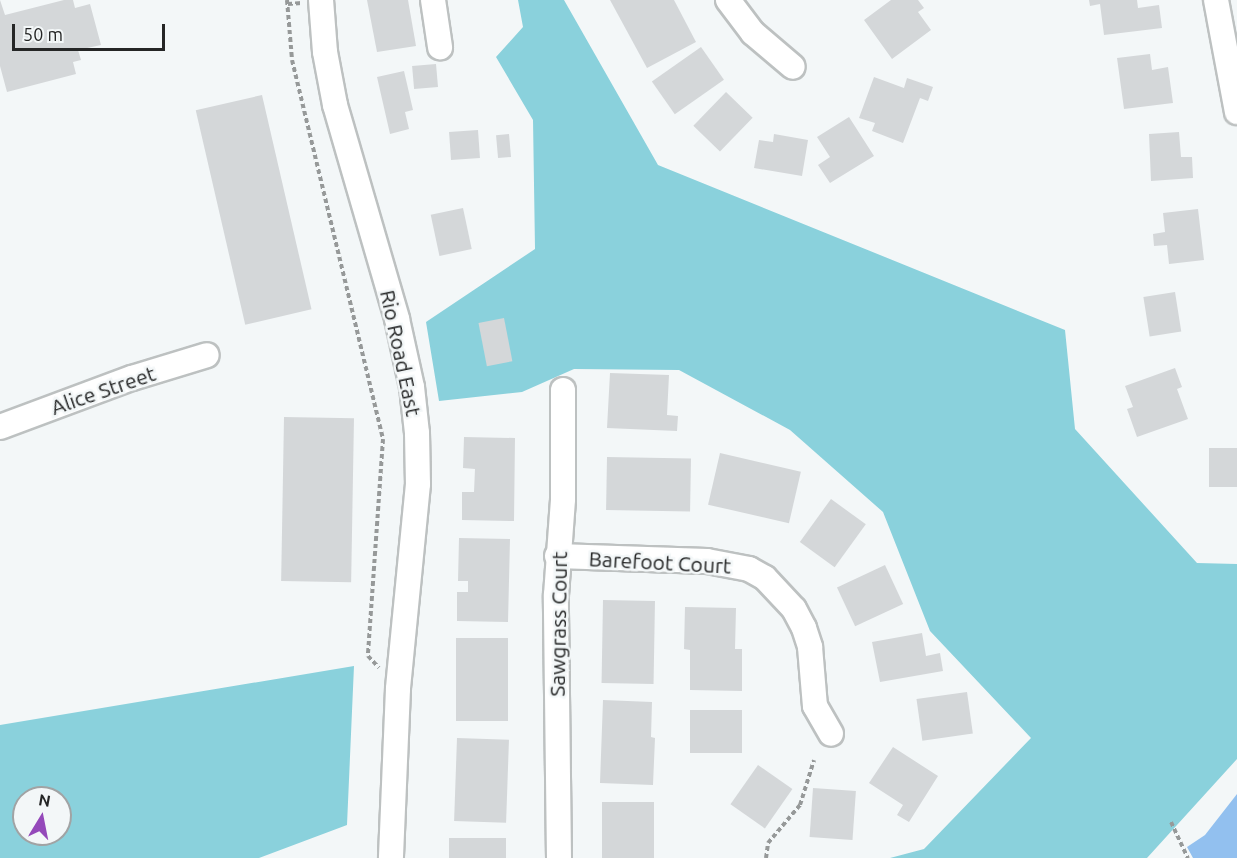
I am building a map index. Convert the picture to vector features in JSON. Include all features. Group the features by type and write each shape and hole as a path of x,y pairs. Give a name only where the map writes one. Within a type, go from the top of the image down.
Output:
{"street":[{"name":"Rio Road East","path":"321,0 325,52 335,105 397,319 412,387 417,433 418,484 398,689 391,858"},
{"path":"433,0 440,47"},
{"path":"728,0 753,33 793,67"},
{"path":"1216,0 1237,112"},
{"name":"Alice Street","path":"0,427 132,378 207,355"},
{"name":"Sawgrass Court","path":"559,858 557,556 563,499 563,390"},
{"name":"Barefoot Court","path":"557,556 707,561 739,566 765,578 781,592 804,628 810,647 815,706 831,734"}],"path":[{"path":"287,0 292,60 383,439 368,656"},
{"path":"766,858 768,843 800,806 814,760"},
{"path":"1171,822 1188,858"}],"shaded area":[{"path":"518,0 564,0 658,165 1065,330 1075,429 1197,563 1237,564 1237,759 1147,858 890,858 924,849 1031,738 930,631 883,512 790,430 679,370 574,369 522,392 439,401 426,322 535,249 533,120 496,57 523,27"},
{"path":"354,666 347,825 259,858 0,858 0,725"},
{"path":"1237,794 1237,858 1193,858 1187,847 1205,835"}],"building":[{"path":"0,0 5,15 64,0 73,0 75,8 90,4 101,45 78,50 81,60 73,62 76,74 7,92 0,66"},
{"path":"367,0 408,0 416,46 377,52"},
{"path":"610,0 674,0 696,42 647,68"},
{"path":"891,0 918,0 924,8 918,12 931,30 892,59 864,20"},
{"path":"1089,0 1137,0 1138,8 1159,5 1162,28 1104,35 1100,4 1090,6"},
{"path":"701,47 724,80 675,114 652,81"},
{"path":"1150,54 1152,70 1168,67 1173,103 1124,109 1117,58"},
{"path":"436,64 438,87 414,89 412,66"},
{"path":"404,71 413,110 405,112 409,129 390,134 377,77"},
{"path":"874,77 904,88 907,78 933,87 928,101 920,98 903,143 872,131 875,123 859,118"},
{"path":"726,92 753,118 720,152 693,126"},
{"path":"262,95 311,309 245,325 196,110"},
{"path":"849,117 874,156 830,183 818,165 830,157 817,137"},
{"path":"478,130 480,158 451,160 449,132"},
{"path":"1179,132 1181,157 1192,157 1193,178 1151,181 1149,134"},
{"path":"509,134 511,157 498,158 496,135"},
{"path":"774,134 808,140 802,176 754,168 759,140 773,142"},
{"path":"463,208 472,249 439,256 431,215"},
{"path":"1198,209 1204,260 1169,264 1167,245 1154,246 1153,234 1165,232 1163,213"},
{"path":"1175,292 1181,332 1150,337 1143,297"},
{"path":"504,318 512,361 487,366 478,323"},
{"path":"1175,368 1182,387 1177,389 1188,419 1137,437 1127,409 1133,407 1125,386"},
{"path":"610,373 669,375 667,415 678,416 677,431 607,428"},
{"path":"284,417 354,418 351,582 281,581"},
{"path":"464,437 515,438 514,521 462,520 462,492 474,492 475,469 463,468"},
{"path":"1209,448 1237,448 1237,487 1209,487"},
{"path":"720,453 801,472 789,523 708,505"},
{"path":"607,457 691,458 690,511 606,510"},
{"path":"831,499 866,524 835,567 800,542"},
{"path":"459,538 510,539 508,622 457,621 457,592 468,592 468,581 458,581"},
{"path":"885,565 903,604 855,626 837,587"},
{"path":"603,600 655,601 654,684 602,683"},
{"path":"685,607 736,608 735,649 742,649 742,691 690,690 690,650 684,649"},
{"path":"922,633 926,656 940,653 943,671 880,682 872,642"},
{"path":"456,638 508,638 508,721 456,721"},
{"path":"967,692 973,734 922,741 916,699"},
{"path":"603,700 652,702 651,737 655,738 653,785 600,783"},
{"path":"690,710 742,710 742,753 690,753"},
{"path":"457,738 509,740 506,823 454,821"},
{"path":"893,747 938,776 909,822 897,815 903,805 869,783"},
{"path":"758,765 792,789 765,828 730,804"},
{"path":"813,788 856,791 852,840 810,837"},
{"path":"602,802 654,802 654,858 602,858"},
{"path":"449,838 506,838 506,858 449,858"}]}
